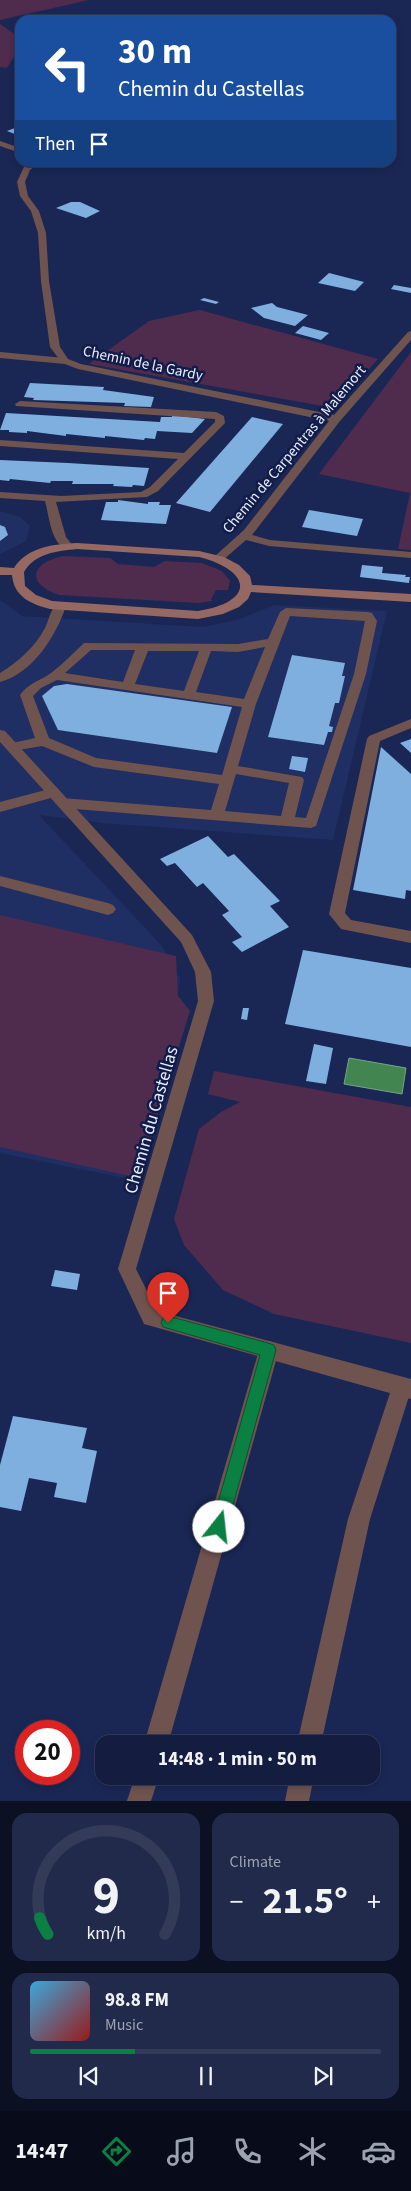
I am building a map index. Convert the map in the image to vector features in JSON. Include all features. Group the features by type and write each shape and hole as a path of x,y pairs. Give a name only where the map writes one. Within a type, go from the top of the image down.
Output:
{"main road":[{"path":"67,546 199,554 219,558 238,566 247,581 247,588 246,593 237,603 209,614 179,614 60,606 41,602 25,593 19,586 18,572 26,561 39,553 67,546"},
{"path":"0,571 18,572"},
{"path":"247,588 411,599"}],"street":[{"path":"0,144 15,149"},
{"name":"Chemin de la Gardy","path":"30,167 21,182 24,196 35,211 42,233 45,281 55,346 65,361 78,366 336,419"},
{"name":"Chemin de Carpentras à Malemort","path":"219,558 244,536 336,419 411,334"},
{"path":"0,355 65,361"},
{"path":"0,495 50,498 143,495 154,489 220,423 220,418 216,415 20,404"},
{"path":"0,443 188,456"},
{"path":"50,498 60,537 67,546"},
{"path":"244,536 269,543 411,555"},
{"path":"0,678 18,668 34,654 54,625 60,606"},
{"path":"0,807 58,798 217,815 311,823 360,674 371,621 368,616 286,612 249,704 217,815"},
{"path":"43,741 26,695 36,685 55,676 88,646 238,648 273,642"},
{"path":"128,686 143,647"},
{"path":"189,695 206,648"},
{"path":"55,676 249,704"},
{"path":"411,723 374,739 337,914 346,925 411,937"},
{"path":"4,739 43,741 94,762 297,780 287,821"},
{"name":"Chemin du Castellas","path":"4,739 187,939 203,972 206,1001 127,1269 152,1318 407,1388"},
{"path":"0,881 108,909"},
{"path":"159,1735 268,1350"},
{"path":"311,1735 359,1520 407,1388"},
{"path":"139,1801 144,1785"},
{"path":"297,1801 300,1785"}],"shaded area":[{"path":"0,0 89,0 15,15 15,17 0,20"},
{"path":"0,24 15,34 15,55 7,68 0,67"},
{"path":"199,310 378,359 334,408 89,364 149,321"},
{"path":"411,352 411,550 398,549 410,493 319,474"},
{"path":"0,511 20,517 30,526 26,541 0,554"},
{"path":"63,556 110,558 118,564 154,567 165,561 202,563 222,571 230,581 228,590 216,590 211,599 212,601 199,603 59,595 41,585 36,574 44,563"},
{"path":"0,600 22,616 203,627 240,619 274,605 387,611 333,840 102,823 39,815 162,946 180,978 174,1022 125,1178 0,1153"},
{"path":"0,915 176,956 178,996 190,1011 138,1178 0,1147"},
{"path":"349,1058 406,1068 402,1094 344,1084"},
{"path":"214,1071 411,1107 411,1343 274,1314 223,1290 184,1245 174,1219 199,1129 221,1112 240,1102 208,1094"}],"building":[{"path":"15,128 15,134 7,131"},
{"path":"71,202 80,202 100,211 86,218 56,208"},
{"path":"329,273 364,282 355,291 318,283"},
{"path":"394,285 411,288 411,293 391,289"},
{"path":"204,298 219,302 216,304 200,300"},
{"path":"272,303 277,307 308,315 295,326 264,318 251,308"},
{"path":"303,326 329,333 321,340 295,333"},
{"path":"30,383 104,387 103,390 154,397 151,407 124,406 125,403 33,400 34,398 24,397"},
{"path":"6,413 160,422 161,417 172,417 172,415 205,419 192,433 157,431 155,439 145,438 144,440 66,434 66,436 27,431 27,433 9,432 9,430 0,430"},
{"path":"252,417 283,424 210,512 176,503"},
{"path":"0,460 149,468 144,486 72,484 73,481 51,481 50,483 10,479 9,481 0,480"},
{"path":"118,500 148,504 148,502 160,502 159,505 171,505 166,524 101,520 106,502 118,502"},
{"path":"309,510 363,519 357,536 302,527"},
{"path":"0,525 5,527 8,535 0,541"},
{"path":"362,565 383,567 382,573 406,575 405,577 410,577 409,583 360,577"},
{"path":"292,655 345,663 342,676 345,676 339,703 335,703 329,726 333,727 332,732 328,732 324,745 268,737"},
{"path":"67,684 232,707 217,753 58,730 42,696 54,686"},
{"path":"411,739 411,753 400,743"},
{"path":"381,747 411,774 411,891 406,890 405,899 353,890"},
{"path":"292,756 308,758 305,772 289,769"},
{"path":"208,836 228,857 234,854 280,901 270,906 289,927 242,952 232,942 242,937 222,915 229,911 203,883 197,887 175,863 167,866 160,859"},
{"path":"303,950 411,968 411,1047 285,1024"},
{"path":"243,1008 249,1008 247,1020 241,1019"},
{"path":"314,1044 333,1048 326,1084 306,1081"},
{"path":"55,1270 80,1274 77,1290 51,1286"},
{"path":"13,1416 87,1428 82,1448 97,1451 86,1503 54,1497 57,1483 29,1478 21,1511 0,1507 0,1465"}],"route":[{"path":"168,1323 268,1350 219,1527"}]}
